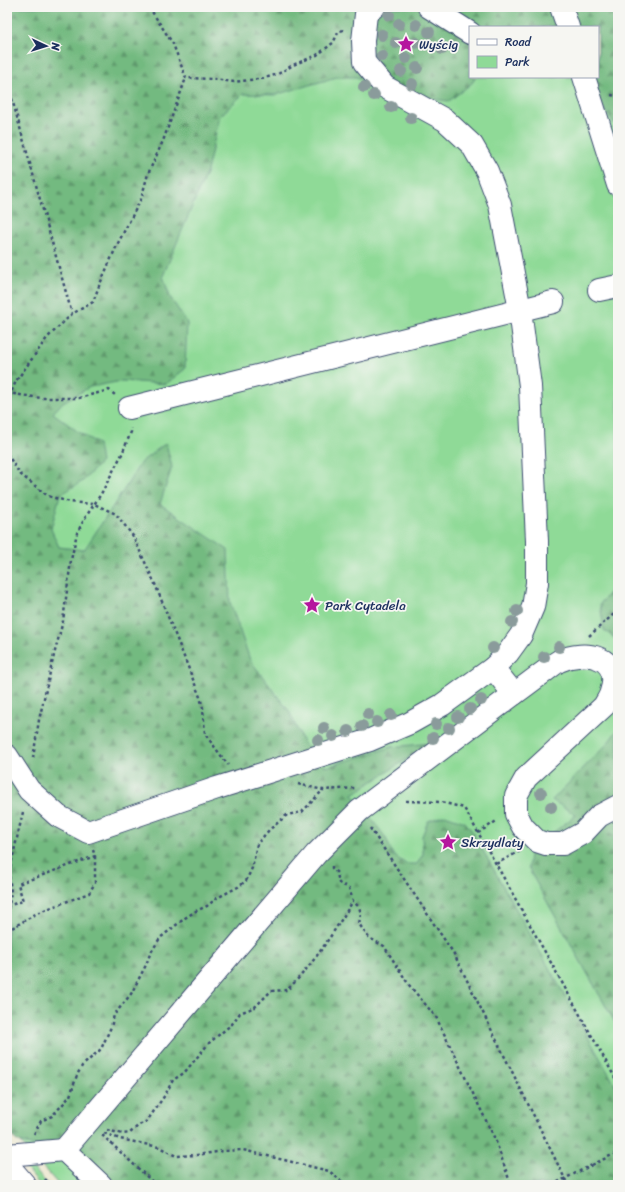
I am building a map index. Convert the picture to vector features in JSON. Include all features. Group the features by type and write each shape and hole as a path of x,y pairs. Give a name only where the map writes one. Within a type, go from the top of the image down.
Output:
{"street":[{"path":"429,7 469,31"},
{"path":"561,7 568,26"},
{"path":"7,756 29,790 58,816 88,832 370,740 410,723 442,705 493,668 508,653 521,635 533,607 536,583 537,541 530,386 520,310 500,205 487,171 472,145 445,120 385,87 364,62 364,9"},
{"path":"584,78 618,185"},
{"path":"129,408 553,302"},
{"path":"7,1155 64,1150 93,1126 316,854 365,806 559,661 586,655 600,659 609,665 613,679 611,693 604,706 526,778 516,796 516,814 523,827 537,841 546,844 563,844 583,833 599,816 618,806"},
{"path":"493,668 514,694"},
{"path":"64,1150 101,1185"},
{"path":"7,1164 25,1185"}],"path":[{"path":"7,402 9,393 16,381 47,338 72,314 93,302 117,245 141,199 148,174 163,141 186,78 172,44 149,7"},
{"path":"186,78 214,79 234,82 265,78 278,74 293,64 317,55 333,43 339,31 355,28 364,9"},
{"path":"7,81 72,314"},
{"path":"7,915 11,893 9,873 29,790 40,720 63,621 77,533 84,518 94,504 122,454 131,432 129,408 109,390 78,398 41,398 9,393"},
{"path":"7,454 20,474 48,496 70,502 94,504 116,514 133,536 158,591 200,697 203,708 205,734 228,764 239,775 250,778"},
{"path":"588,637 618,612"},
{"path":"296,784 324,790 354,787 366,791 365,806 454,954 568,1185"},
{"path":"32,1138 41,1121 52,1116 70,1096 77,1075 82,1066 101,1049 111,1027 114,1015 131,994 150,954 160,938 185,918 246,881 252,868 257,844 269,830 287,815 302,812 324,790"},
{"path":"365,806 441,802 464,808 618,1083"},
{"path":"496,864 537,841"},
{"path":"7,931 39,912 89,893 95,883 95,856"},
{"path":"8,905 23,901 18,884 82,860"},
{"path":"332,862 332,868 337,873 339,883 349,888 353,901 360,906 361,913 359,924 369,938 384,946 410,985 436,1017 495,1138 511,1185"},
{"path":"93,1126 123,1134 130,1132 147,1121 166,1095 173,1080 184,1073 209,1044 232,1024 240,1013 255,1007 271,991 287,990 302,975 325,945 353,901"},
{"path":"93,1126 156,1185"},
{"path":"93,1126 120,1139 159,1147 176,1156 243,1150 269,1156 329,1171 346,1185"},
{"path":"552,1185 618,1152"},
{"path":"379,1185 383,1185"}],"green space":[{"name":"Park Cytadela","path":"7,7 618,7 618,1185 112,1185 97,1170 84,1185 59,1185 20,1142 7,1132"},
{"path":"7,7 618,7 618,129 583,78 599,78 599,26 469,26 469,78 475,78 472,83 449,101 411,97 356,77 337,77 275,95 243,94 220,116 207,171 163,276 170,297 187,323 185,369 166,384 122,381 90,387 63,402 53,413 77,431 98,444 101,462 83,481 60,495 51,529 59,547 84,550 141,462 166,443 172,467 160,504 228,550 230,602 250,660 289,711 303,742 326,767 391,747 432,743 353,794 386,838 393,855 406,864 417,864 423,854 422,836 428,821 445,815 465,822 472,831 618,1090 618,1185 112,1185 85,1159 19,1142 7,1132"},
{"path":"618,582 618,641 604,630 600,604"},
{"path":"618,729 618,1028 528,868 530,855 550,835 576,815 552,800 607,744"},
{"path":"26,1160 48,1185 40,1185 22,1164"}],"place":[{"name":"Wyścig","path":"406,44"},
{"name":"Park Cytadela","path":"312,605"},
{"name":"Skrzydlaty","path":"448,842"}]}
